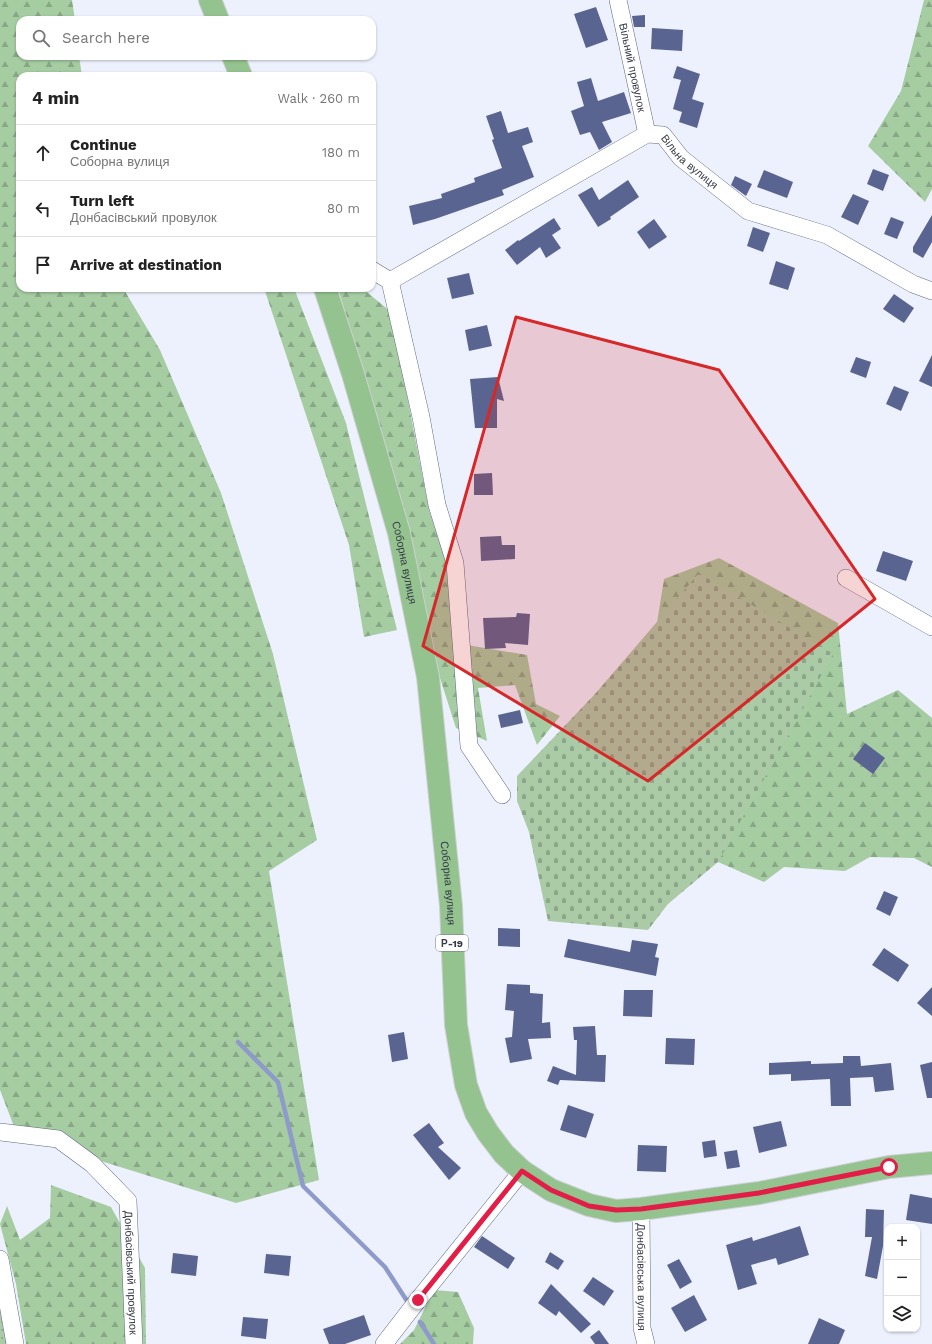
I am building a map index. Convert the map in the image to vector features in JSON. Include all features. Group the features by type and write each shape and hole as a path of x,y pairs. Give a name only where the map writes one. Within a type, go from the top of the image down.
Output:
{"main road":[{"path":"210,0 216,16"},
{"path":"235,60 239,72"},
{"name":"Соборна вулиця","path":"326,292 353,374 399,533 428,677 451,906 456,1025 466,1085 476,1113 488,1133 504,1154 522,1171 551,1190 589,1206 616,1210 641,1209 759,1193 889,1167 932,1162"}],"street":[{"name":"Вільний провулок","path":"618,0 647,134"},
{"name":"Вільна вулиця","path":"390,281 647,134 663,135 681,158 748,211 827,235 913,284 932,291"},
{"path":"376,272 390,281 421,418 437,505 455,563 468,746 502,795"},
{"path":"846,578 932,627"},
{"name":"Донбасівський провулок","path":"0,1132 58,1139 92,1164 128,1201 134,1344"},
{"path":"384,1344 522,1171"},
{"name":"Донбасівська вулиця","path":"641,1209 642,1328 646,1344"},
{"path":"0,1259 15,1344"}],"highlighted area":[{"path":"516,317 719,370 875,599 648,781 423,646"}],"green space":[{"path":"0,0 72,0 74,16 16,16 16,60 80,60 81,72 16,72 16,292 125,292 160,350 221,493 273,654 317,840 269,871 319,1180 236,1203 75,1153 18,1137 0,1090"},
{"path":"924,0 932,0 932,189 925,202 868,146 901,91"},
{"path":"265,292 296,292 346,423 397,630 364,637 349,545"},
{"path":"339,292 367,292 391,312 429,510 447,565 455,643 527,655 536,704 560,716 537,745 515,685 478,688 487,741 456,728 439,675 400,502"},
{"path":"719,558 838,623 847,714 898,690 932,718 932,867 914,858 870,857 845,871 784,867 764,882 718,862 724,769 652,654 664,579"},
{"path":"699,573 833,654 718,862 668,904 648,930 548,921 529,832 517,801 517,776 595,694"},
{"path":"51,1185 111,1207 145,1268 146,1344 26,1344 16,1284 0,1224 7,1206 20,1240 50,1218"},
{"path":"0,1282 11,1344 0,1344"},
{"path":"434,1290 458,1292 474,1328 473,1344 400,1344 414,1330"}],"building":[{"path":"596,7 608,40 586,48 574,14"},
{"path":"645,15 645,27 634,27 632,16"},
{"path":"652,28 683,30 682,51 651,49"},
{"path":"677,66 700,74 692,99 704,103 697,128 679,122 682,112 673,109 681,80 673,78"},
{"path":"591,78 598,101 624,92 631,113 602,122 612,142 599,150 590,132 580,135 571,111 584,106 577,82"},
{"path":"501,111 508,133 528,127 533,142 522,146 534,177 502,190 504,195 413,225 409,206 442,198 441,194 475,182 474,178 502,168 492,140 494,139 486,116"},
{"path":"873,169 889,175 883,191 867,184"},
{"path":"764,170 793,182 787,198 757,187"},
{"path":"735,176 752,184 746,196 731,185"},
{"path":"628,180 639,197 610,217 611,219 598,227 578,195 592,187 599,200"},
{"path":"853,194 869,201 858,225 841,217"},
{"path":"932,215 932,242 923,258 913,252 913,247"},
{"path":"891,217 904,222 897,239 884,234"},
{"path":"554,218 561,229 552,235 561,248 546,258 540,247 517,265 505,250 518,240 519,241"},
{"path":"654,219 667,237 649,249 637,232"},
{"path":"753,227 770,233 763,252 747,246"},
{"path":"776,261 795,268 788,290 769,284"},
{"path":"469,273 474,294 452,299 447,278"},
{"path":"894,294 914,308 904,323 883,309"},
{"path":"487,325 492,346 469,351 465,330"},
{"path":"932,355 932,387 919,381"},
{"path":"856,357 871,362 866,378 850,372"},
{"path":"498,377 504,401 497,399 497,428 475,428 470,379"},
{"path":"894,386 909,392 901,411 886,404"},
{"path":"492,473 493,495 474,495 474,474"},
{"path":"501,536 502,545 515,545 515,559 481,561 480,537"},
{"path":"883,551 913,561 906,581 876,571"},
{"path":"517,613 530,614 528,645 505,643 506,648 485,649 483,618 516,617"},
{"path":"520,710 523,723 501,728 498,715"},
{"path":"865,743 885,758 873,774 853,759"},
{"path":"884,891 898,897 890,916 876,909"},
{"path":"498,928 520,929 520,947 498,946"},
{"path":"568,939 630,952 632,940 658,944 655,957 659,958 656,976 564,957"},
{"path":"884,948 909,965 898,982 872,965"},
{"path":"507,984 530,985 530,993 543,994 542,1023 550,1022 551,1038 528,1039 532,1059 510,1063 505,1038 512,1037 514,1011 505,1010"},
{"path":"932,987 932,1016 917,1003"},
{"path":"624,990 653,990 652,1017 623,1016"},
{"path":"595,1026 597,1055 606,1055 605,1082 560,1080 558,1085 547,1081 553,1066 576,1075 577,1040 574,1040 573,1027"},
{"path":"404,1032 408,1059 392,1062 388,1035"},
{"path":"666,1038 695,1039 694,1065 665,1064"},
{"path":"843,1056 860,1056 861,1066 891,1063 894,1090 875,1092 873,1077 850,1078 851,1106 831,1106 830,1079 791,1081 791,1074 769,1075 769,1063 811,1061 811,1064 843,1063"},
{"path":"932,1062 932,1098 927,1098 920,1065"},
{"path":"568,1105 594,1114 586,1138 560,1130"},
{"path":"781,1121 787,1146 759,1153 753,1127"},
{"path":"429,1123 444,1143 438,1147 461,1168 449,1180 413,1135"},
{"path":"715,1140 717,1156 704,1158 702,1142"},
{"path":"638,1145 667,1146 666,1172 637,1171"},
{"path":"737,1150 740,1167 727,1169 724,1152"},
{"path":"910,1194 932,1198 932,1224 906,1220"},
{"path":"866,1209 884,1210 883,1246 877,1279 865,1276 872,1237 865,1237"},
{"path":"800,1226 809,1255 778,1265 776,1258 751,1265 757,1284 738,1290 726,1245 752,1237 753,1241"},
{"path":"482,1236 515,1258 508,1269 474,1247"},
{"path":"550,1252 564,1261 558,1270 545,1262"},
{"path":"173,1253 198,1256 196,1276 171,1273"},
{"path":"266,1254 291,1256 289,1276 264,1273"},
{"path":"679,1259 692,1282 680,1289 667,1265"},
{"path":"593,1277 614,1291 604,1306 583,1291"},
{"path":"551,1284 591,1324 581,1333 559,1311 556,1316 538,1303"},
{"path":"694,1295 707,1320 685,1332 671,1308"},
{"path":"364,1315 371,1335 345,1344 329,1344 323,1329"},
{"path":"243,1317 268,1319 266,1339 241,1336"},
{"path":"819,1318 845,1330 839,1344 808,1344"},
{"path":"599,1330 609,1344 595,1344 590,1337"}],"waterway":[{"path":"238,1042 278,1082 303,1186 385,1267 407,1301"},
{"path":"420,1322 434,1344"}],"route":[{"path":"418,1300 522,1171 551,1190 589,1206 616,1210 641,1209 759,1193 889,1167"}]}
